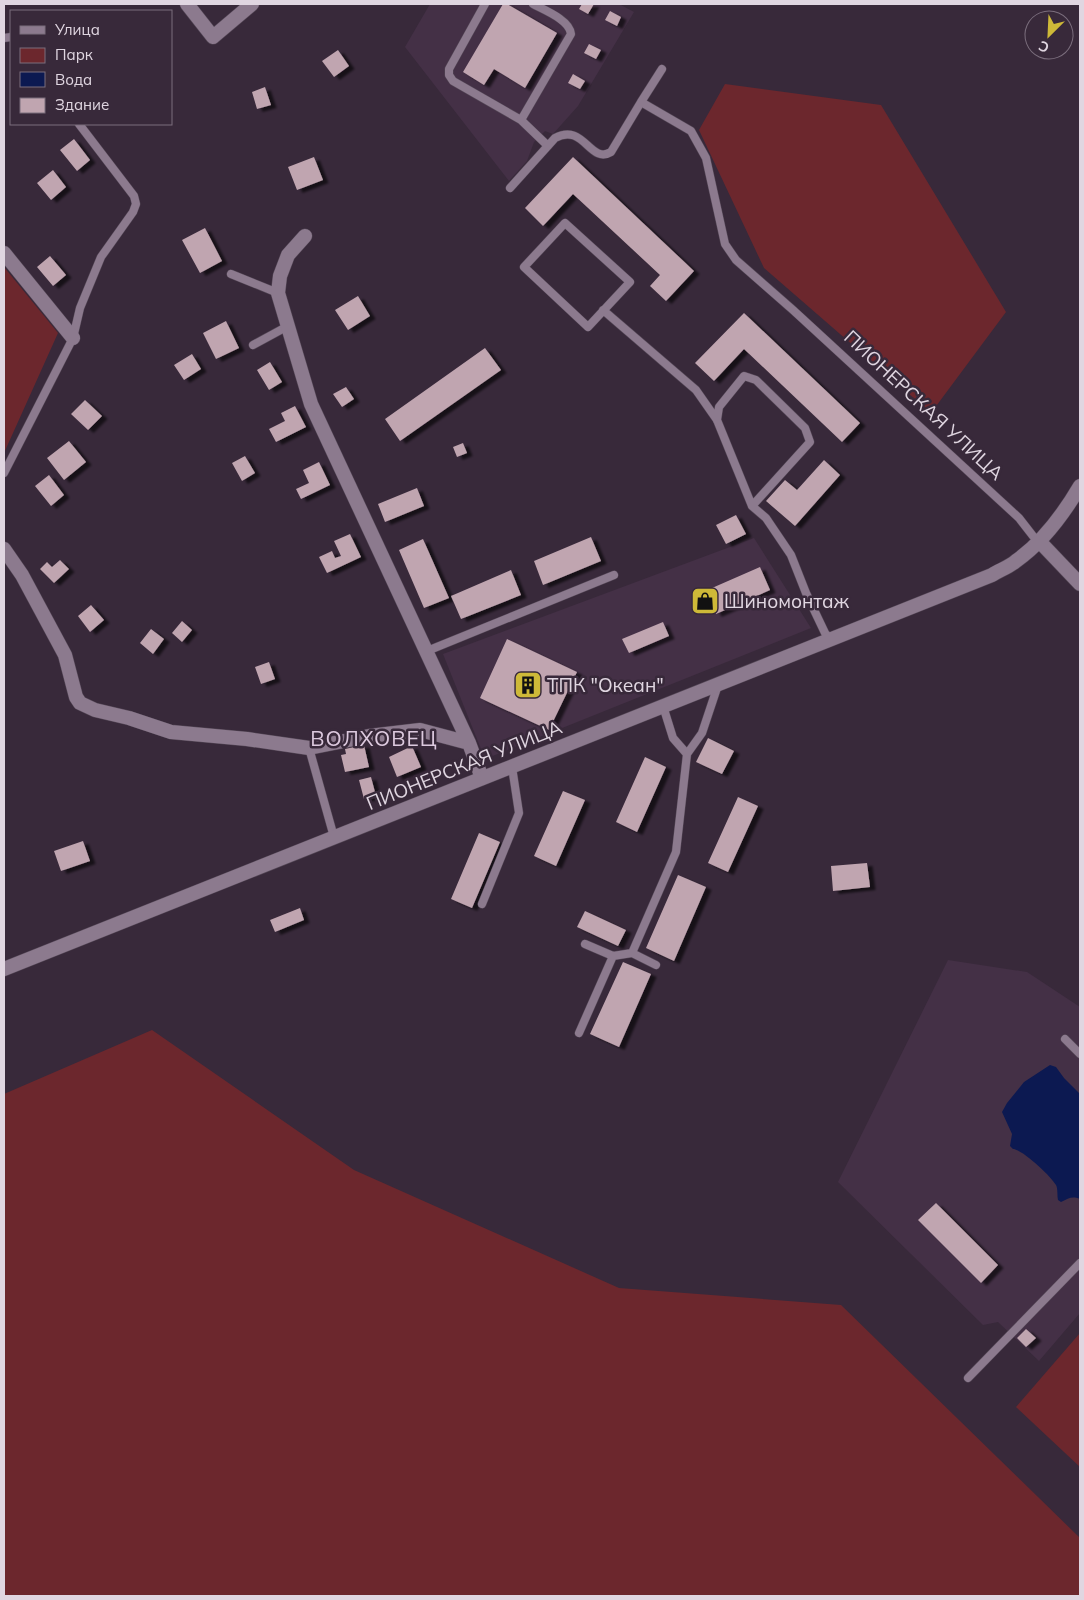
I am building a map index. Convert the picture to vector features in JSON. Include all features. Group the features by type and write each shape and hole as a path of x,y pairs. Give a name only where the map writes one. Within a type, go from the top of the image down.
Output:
{"street":[{"path":"187,4 213,37 252,4"},
{"path":"305,236 288,255 280,276 278,293 311,404 427,651 469,743 482,778"},
{"path":"4,253 73,338"},
{"name":"ПИОНЕРСКАЯ УЛИЦА","path":"4,969 992,575 1015,562 1040,542 1059,519 1080,486"},
{"name":"ПИОНЕРСКАЯ УЛИЦА","path":"1040,542 1080,584"},
{"path":"4,549 22,575 65,655 76,697 80,703 87,707 171,732 247,739 309,748 369,736 420,730 469,743"}],"lane":[{"path":"485,4 449,68 449,75 453,82 521,120 548,146"},
{"path":"521,120 571,34 570,27 564,21 533,4"},
{"path":"510,188 555,138 566,134 575,135 600,154 606,155 611,152 662,69"},
{"name":"ПИОНЕРСКАЯ УЛИЦА","path":"641,102 691,131 706,158 725,244 736,260 793,310 1012,512 1040,542"},
{"path":"4,473 73,338 80,308 102,257 133,212 136,204 134,196 80,125"},
{"path":"566,223 630,282 603,310 588,327 524,268 566,223"},
{"path":"232,274 278,293"},
{"path":"603,310 696,390 717,420 752,506 766,518 791,555 806,593 825,633 830,639"},
{"path":"252,345 288,326"},
{"path":"717,420 719,407 744,376 756,380 805,428 810,442 752,506"},
{"path":"427,651 614,575"},
{"path":"632,953 676,852 687,754 702,733 718,685"},
{"path":"663,706 673,738 687,754"},
{"path":"309,748 334,837"},
{"path":"482,904 519,813 512,767"},
{"path":"585,944 613,956 632,953 656,965"},
{"path":"579,1033 613,956"},
{"path":"1065,1039 1080,1054"},
{"path":"968,1378 1080,1263"}],"shaded area":[{"path":"430,4 619,4 634,12 578,106 553,134 545,131 534,142 527,161 509,181 405,47"},
{"path":"754,538 811,628 485,759 443,654"},
{"path":"948,960 1027,972 1080,1007 1080,1313 1039,1361 998,1322 983,1325 838,1182"}],"green space":[{"path":"725,84 881,105 1006,312 931,413 764,268 699,130"},
{"path":"4,267 58,333 4,453"},
{"path":"152,1030 354,1170 619,1288 841,1305 1080,1538 1080,1596 4,1596 4,1094"},
{"path":"1080,1333 1080,1467 1016,1407"}],"water":[{"path":"1050,1065 1056,1067 1080,1094 1080,1199 1070,1198 1061,1202 1058,1200 1056,1185 1048,1176 1023,1153 1010,1146 1012,1134 1002,1112 1024,1082"}],"building":[{"path":"503,4 507,4 557,33 525,88 494,69 484,85 463,72"},
{"path":"582,4 594,4 588,14 579,9"},
{"path":"610,11 621,17 617,26 605,20"},
{"path":"589,44 601,50 596,59 584,53"},
{"path":"338,50 349,66 334,77 322,61"},
{"path":"573,74 585,81 580,89 568,83"},
{"path":"265,87 271,105 257,109 252,92"},
{"path":"74,139 90,160 77,171 60,150"},
{"path":"314,157 323,180 297,190 288,167"},
{"path":"573,157 694,271 666,301 650,286 660,275 573,194 543,226 525,208"},
{"path":"53,170 66,187 51,200 37,183"},
{"path":"205,228 222,261 200,273 182,240"},
{"path":"50,256 66,275 53,286 37,267"},
{"path":"358,296 370,316 348,330 335,310"},
{"path":"744,313 860,423 842,442 744,349 714,381 695,363"},
{"path":"226,321 239,348 216,359 203,333"},
{"path":"485,348 501,370 400,441 385,419"},
{"path":"192,354 201,369 184,380 174,365"},
{"path":"270,362 282,382 269,390 257,370"},
{"path":"346,387 354,399 342,407 333,394"},
{"path":"85,400 102,416 88,430 71,414"},
{"path":"295,406 306,427 276,442 269,429 285,421 281,413"},
{"path":"69,441 86,462 64,480 47,458"},
{"path":"463,443 467,453 457,457 453,447"},
{"path":"245,456 255,473 242,481 232,463"},
{"path":"824,460 840,475 795,526 766,501 785,480 797,490"},
{"path":"319,462 330,485 301,499 296,489 309,483 303,470"},
{"path":"49,475 64,495 51,506 35,486"},
{"path":"417,488 424,506 385,522 378,504"},
{"path":"736,515 746,534 726,544 716,525"},
{"path":"350,534 361,557 327,573 319,557 332,551 335,558 341,556 334,541"},
{"path":"591,537 601,561 543,585 534,561"},
{"path":"423,539 449,598 424,608 399,550"},
{"path":"60,560 69,569 54,583 40,569 47,562 52,567"},
{"path":"760,567 770,590 716,614 712,605 702,609 696,595"},
{"path":"511,570 521,595 461,619 451,596"},
{"path":"91,605 104,620 90,632 78,616"},
{"path":"182,621 192,630 182,642 172,633"},
{"path":"663,622 669,636 629,653 622,639"},
{"path":"151,629 164,639 153,654 140,643"},
{"name":"ТПК \"Океан\"","path":"507,639 577,672 549,730 480,698"},
{"path":"269,662 275,679 261,684 255,667"},
{"path":"708,738 734,751 722,774 696,762"},
{"path":"364,745 369,767 345,772 341,755 346,754 345,749"},
{"path":"412,746 421,767 397,777 389,757"},
{"path":"645,757 666,767 637,832 616,822"},
{"path":"371,777 376,796 364,799 359,780"},
{"path":"563,791 585,800 556,866 534,856"},
{"path":"738,797 758,806 728,872 708,863"},
{"path":"479,833 500,842 472,908 451,899"},
{"path":"83,841 90,861 61,871 54,851"},
{"path":"867,863 870,887 833,891 831,866"},
{"path":"678,875 706,887 674,961 646,948"},
{"path":"300,908 304,920 275,932 270,920"},
{"path":"585,911 626,930 618,946 577,927"},
{"path":"623,962 651,974 619,1047 590,1034"},
{"path":"936,1203 998,1265 981,1283 918,1220"},
{"path":"1026,1329 1036,1338 1026,1347 1017,1338"}],"place":[{"name":"Шиномонтаж","path":"705,601"},
{"name":"ТПК \"Океан\"","path":"528,685"}],"district":[{"name":"ВОЛХОВЕЦ","path":"374,739"}]}
